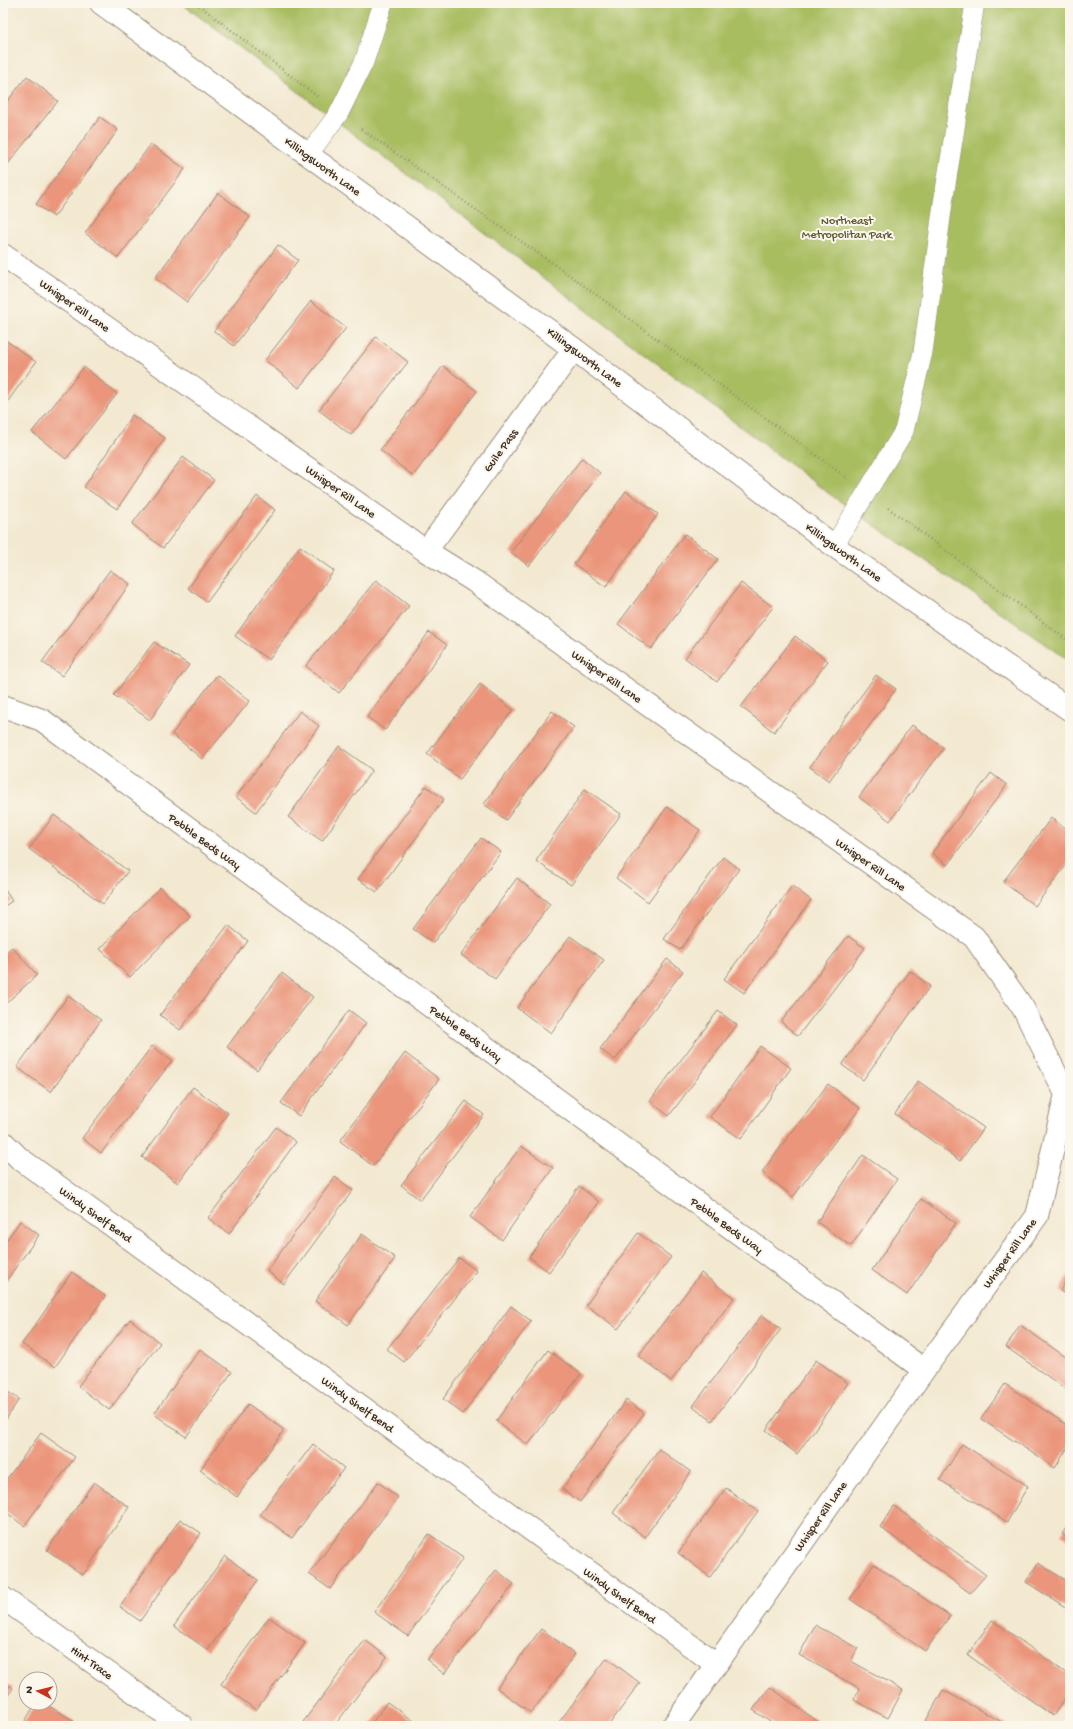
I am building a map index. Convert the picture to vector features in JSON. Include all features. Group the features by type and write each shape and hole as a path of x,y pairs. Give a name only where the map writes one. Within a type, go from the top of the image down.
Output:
{"street":[{"name":"Killingsworth Lane","path":"101,3 574,349 834,546 1070,710"},
{"name":"Whisper Rill Lane","path":"3,255 426,551 474,581 974,938 1023,1008 1068,1094 1037,1216 924,1370 673,1726"},
{"name":"Guile Pass","path":"426,551 574,349"},
{"name":"Pebble Beds Way","path":"3,706 42,720 924,1370"},
{"name":"Windy Shelf Bend","path":"3,1142 19,1158 716,1664"},
{"name":"Hint Trace","path":"3,1598 182,1726"}],"lane":[{"path":"308,155 339,113 364,62 383,3"},
{"path":"834,546 904,431 923,352 943,203 975,3"}],"path":[{"path":"196,3 320,99"},
{"path":"358,126 572,277 851,481"},
{"path":"886,506 1070,642"}],"green space":[{"name":"Northeast Metropolitan Park","path":"181,3 1070,3 1070,661 828,493"}],"building":[{"path":"27,76 58,101 3,170 3,107"},
{"path":"100,117 118,130 54,217 36,204"},
{"path":"151,144 185,169 118,258 85,233"},
{"path":"218,193 250,217 187,302 155,278"},
{"path":"278,245 298,260 234,346 214,331"},
{"path":"311,301 346,328 299,388 265,360"},
{"path":"376,337 408,362 351,435 319,410"},
{"path":"4,339 36,362 3,408 3,340"},
{"path":"443,366 477,391 413,476 380,450"},
{"path":"84,367 117,394 66,459 32,432"},
{"path":"132,415 165,438 117,509 84,487"},
{"path":"183,457 214,480 163,548 132,524"},
{"path":"582,458 600,473 529,566 511,552"},
{"path":"626,491 658,514 606,587 574,564"},
{"path":"257,496 275,510 207,602 188,588"},
{"path":"685,534 718,559 651,649 618,624"},
{"path":"300,546 334,571 269,660 235,636"},
{"path":"110,570 130,584 62,676 42,662"},
{"path":"376,580 409,606 339,693 306,666"},
{"path":"741,583 773,607 717,682 685,658"},
{"path":"429,632 447,645 385,730 367,717"},
{"path":"795,636 828,661 774,732 741,707"},
{"path":"154,642 189,665 150,720 114,695"},
{"path":"217,675 250,701 202,759 172,734"},
{"path":"876,675 896,689 829,781 810,767"},
{"path":"480,684 513,710 460,779 427,754"},
{"path":"300,711 319,726 256,812 236,797"},
{"path":"552,711 574,727 506,820 484,804"},
{"path":"912,725 944,748 890,821 859,797"},
{"path":"339,746 372,770 322,841 288,817"},
{"path":"991,773 1007,785 947,865 932,853"},
{"path":"426,786 444,799 377,892 358,879"},
{"path":"585,789 621,814 571,885 536,861"},
{"path":"667,807 700,830 648,902 616,878"},
{"path":"54,815 128,871 103,904 29,849"},
{"path":"1051,818 1070,832 1070,860 1035,906 1003,882"},
{"path":"481,838 501,852 433,943 413,929"},
{"path":"723,857 739,869 680,950 664,939"},
{"path":"517,878 550,904 495,979 461,955"},
{"path":"792,886 811,900 744,993 724,979"},
{"path":"3,887 12,901 3,907"},
{"path":"160,887 190,916 130,977 100,949"},
{"path":"228,925 248,941 180,1030 160,1015"},
{"path":"570,936 604,960 551,1033 517,1008"},
{"path":"848,936 865,948 798,1036 781,1022"},
{"path":"12,947 37,975 3,1006 3,955"},
{"path":"667,959 683,971 615,1060 600,1049"},
{"path":"910,971 930,986 863,1080 842,1065"},
{"path":"282,973 313,997 257,1070 227,1047"},
{"path":"68,996 101,1020 51,1092 17,1067"},
{"path":"349,1010 366,1023 299,1116 281,1103"},
{"path":"718,1011 737,1025 669,1116 650,1101"},
{"path":"152,1046 172,1061 101,1153 82,1138"},
{"path":"760,1046 791,1068 741,1139 710,1117"},
{"path":"405,1053 439,1079 373,1166 340,1141"},
{"path":"918,1081 984,1128 960,1161 895,1114"},
{"path":"828,1084 860,1108 793,1197 762,1172"},
{"path":"193,1087 228,1113 178,1183 142,1157"},
{"path":"466,1101 484,1115 420,1200 401,1185"},
{"path":"276,1127 296,1142 229,1234 208,1218"},
{"path":"521,1146 553,1168 502,1240 470,1217"},
{"path":"863,1155 897,1179 851,1246 817,1222"},
{"path":"335,1177 353,1190 284,1284 267,1271"},
{"path":"579,1186 599,1202 549,1272 529,1257"},
{"path":"921,1199 956,1223 907,1295 872,1270"},
{"path":"20,1221 39,1235 3,1285 3,1245"},
{"path":"638,1233 671,1257 618,1329 586,1305"},
{"path":"362,1234 395,1258 348,1325 315,1301"},
{"path":"459,1258 477,1271 404,1362 387,1349"},
{"path":"72,1272 105,1296 55,1367 22,1344"},
{"path":"701,1273 734,1298 671,1381 638,1356"},
{"path":"1070,1273 1070,1297 1060,1291"},
{"path":"511,1306 531,1321 463,1414 443,1399"},
{"path":"762,1315 781,1329 712,1421 693,1406"},
{"path":"130,1319 160,1343 109,1410 78,1386"},
{"path":"1020,1325 1070,1360 1070,1392 1006,1347"},
{"path":"200,1349 232,1372 186,1437 154,1414"},
{"path":"548,1350 581,1374 528,1445 496,1421"},
{"path":"816,1360 848,1383 797,1454 766,1430"},
{"path":"1005,1384 1070,1427 1070,1444 1055,1468 981,1419"},
{"path":"3,1389 19,1399 3,1424"},
{"path":"626,1400 644,1413 580,1502 562,1489"},
{"path":"248,1404 284,1430 237,1497 200,1470"},
{"path":"41,1433 75,1457 24,1526 3,1510 3,1484"},
{"path":"313,1444 344,1468 292,1538 260,1514"},
{"path":"962,1444 1028,1486 1007,1522 940,1480"},
{"path":"659,1449 691,1472 645,1537 613,1513"},
{"path":"94,1482 129,1507 83,1575 47,1550"},
{"path":"378,1482 398,1497 330,1589 309,1574"},
{"path":"726,1488 758,1511 710,1577 678,1553"},
{"path":"894,1506 986,1575 970,1593 880,1527"},
{"path":"180,1519 201,1533 140,1621 120,1607"},
{"path":"1070,1522 1070,1540 1062,1534"},
{"path":"429,1534 463,1558 408,1636 374,1612"},
{"path":"225,1556 258,1580 208,1650 174,1626"},
{"path":"1038,1563 1070,1583 1070,1610 1026,1582"},
{"path":"874,1564 950,1616 925,1651 850,1599"},
{"path":"496,1570 514,1584 444,1674 427,1660"},
{"path":"269,1617 305,1643 256,1710 221,1684"},
{"path":"992,1620 1070,1676 1070,1691 1053,1716 968,1655"},
{"path":"815,1625 858,1648 851,1661 903,1690 888,1718 854,1700 859,1688 799,1655"},
{"path":"541,1629 575,1654 531,1713 497,1688"},
{"path":"365,1640 387,1657 334,1726 300,1726"},
{"path":"607,1658 640,1683 608,1726 564,1726 559,1722"},
{"path":"3,1681 13,1688 3,1703"},
{"path":"770,1687 824,1726 776,1726 753,1710"},
{"path":"943,1690 1009,1726 923,1726"},
{"path":"387,1702 421,1726 370,1726"},
{"path":"31,1711 57,1711 74,1721 71,1726 22,1726"}]}
